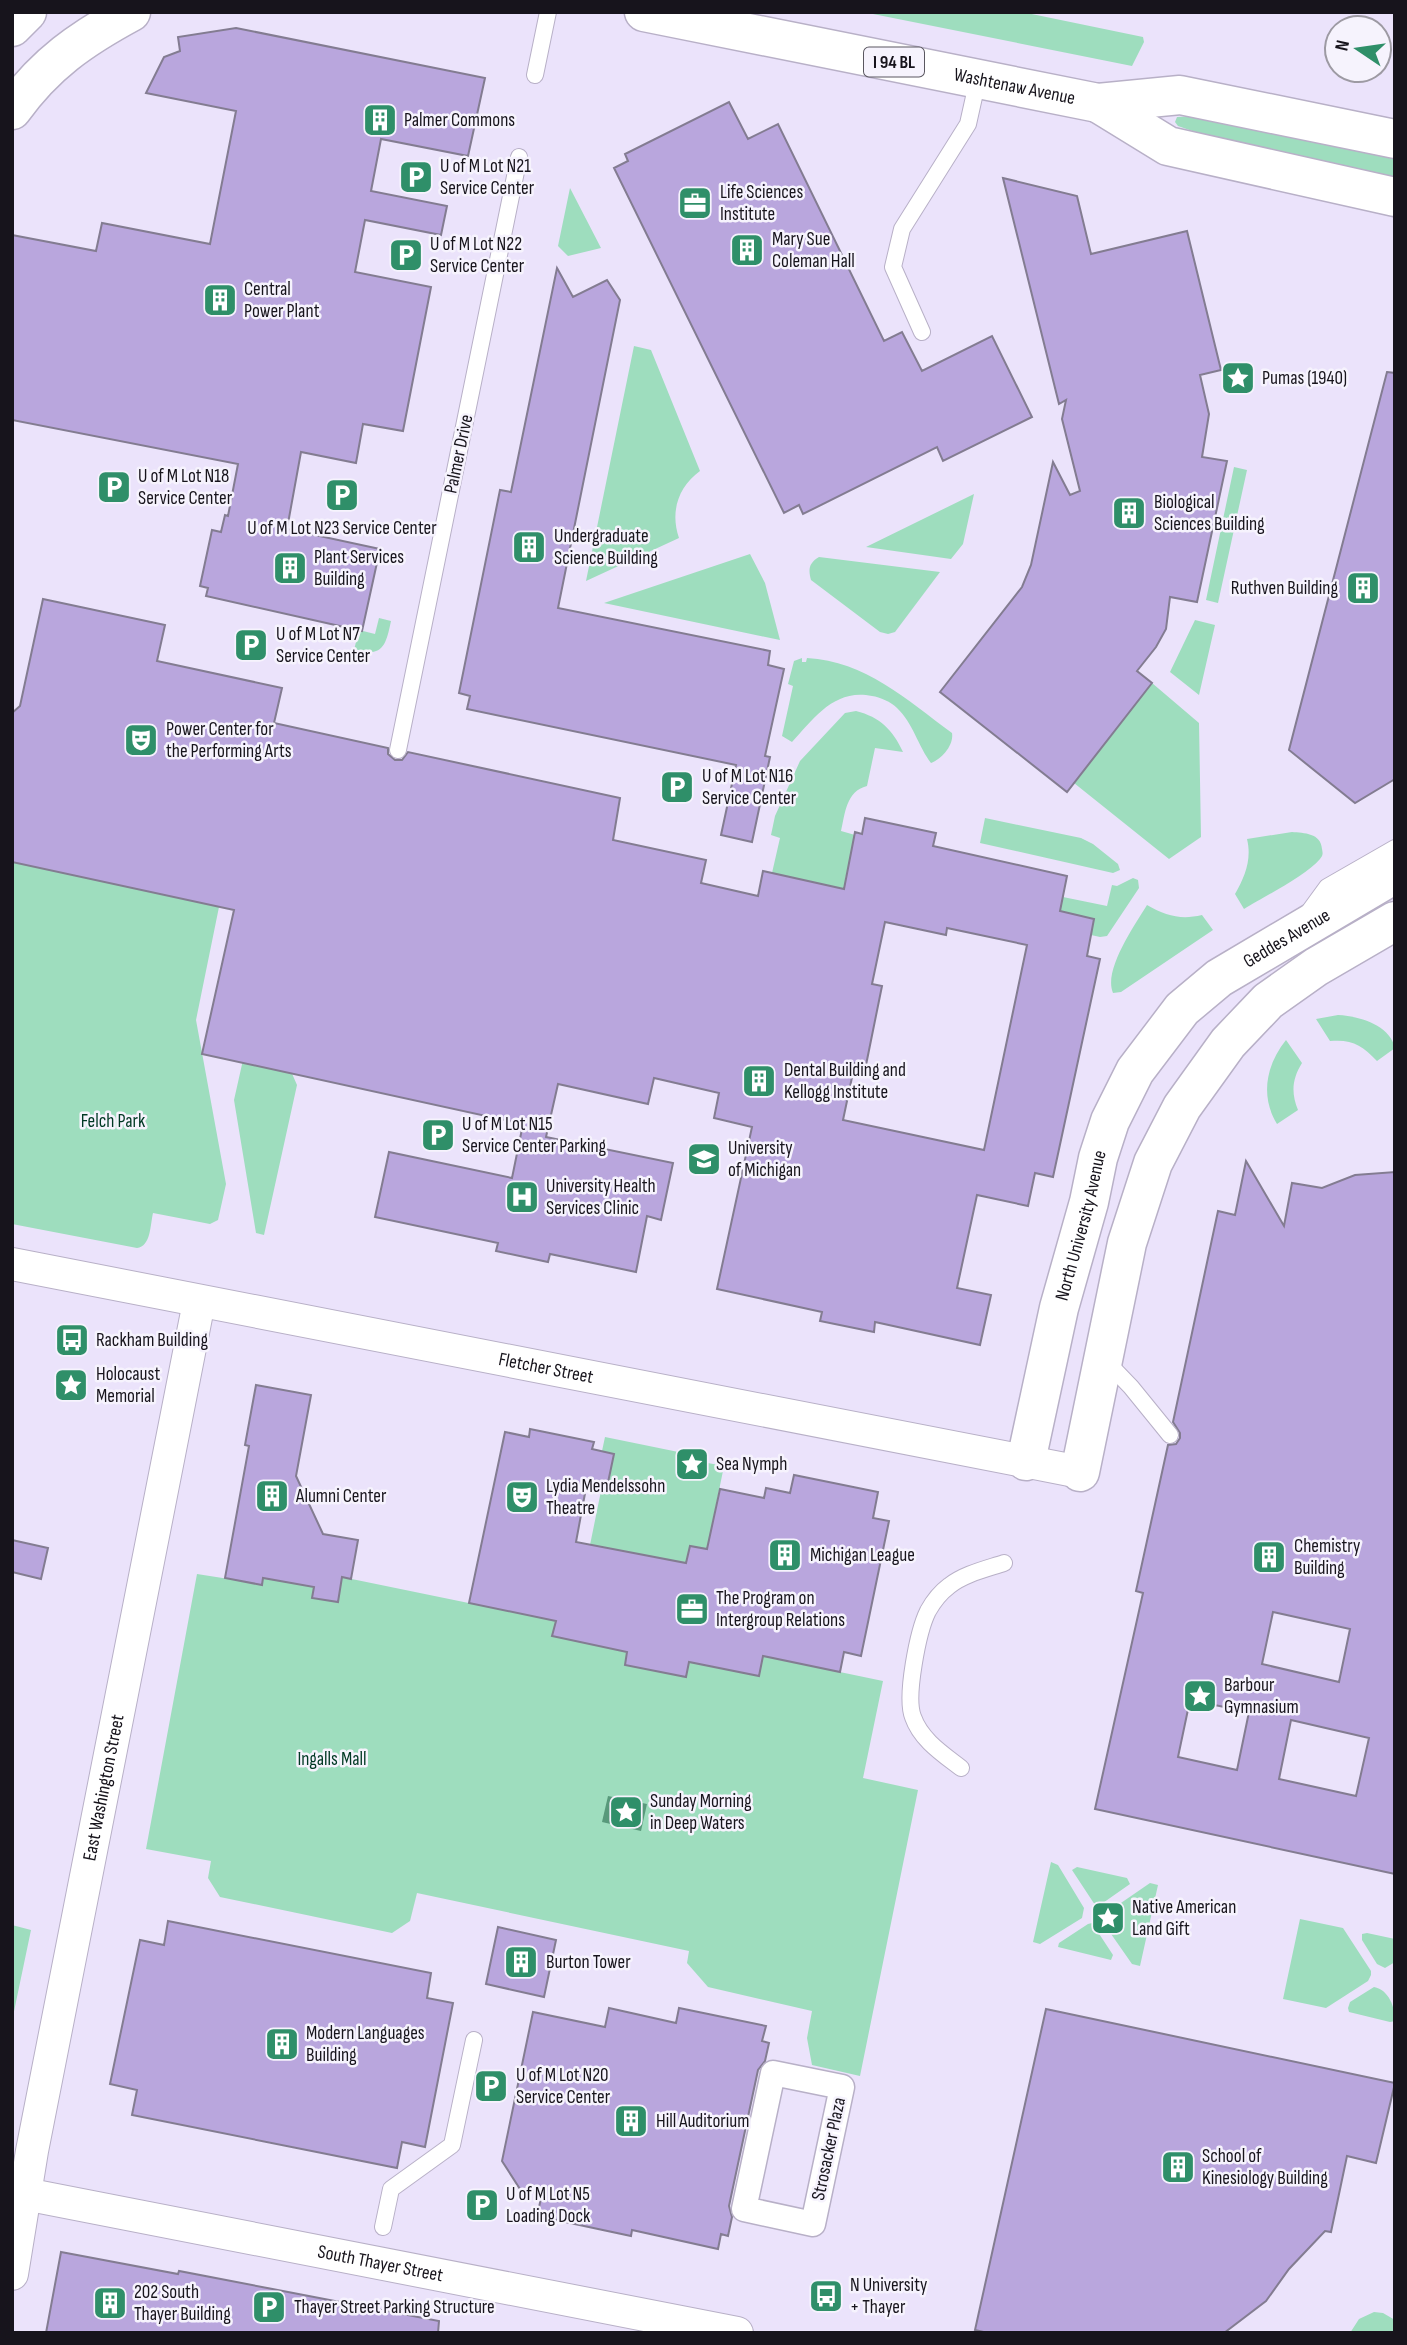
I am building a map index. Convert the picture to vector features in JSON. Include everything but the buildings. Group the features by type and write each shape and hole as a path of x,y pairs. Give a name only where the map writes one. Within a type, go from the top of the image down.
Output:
{"street":[{"name":"Washtenaw Avenue","path":"644,12 1098,103 1180,95 1395,139"},
{"path":"12,110 71,36 105,17"},
{"name":"Washtenaw Avenue","path":"1098,103 1168,146 1395,197"},
{"name":"Geddes Avenue","path":"1182,1009 1219,978 1395,874"},
{"path":"1080,1472 1127,1243 1153,1163 1182,1107 1227,1044 1268,1001 1316,967 1395,921"},
{"name":"North University Avenue","path":"1026,1461 1059,1308 1110,1121 1135,1071 1182,1009"},
{"name":"Fletcher Street","path":"12,1264 1080,1472"},
{"name":"East Washington Street","path":"12,2274 25,2194 199,1302"},
{"name":"Strosacker Plaza","path":"773,2073 842,2087 813,2224 744,2209 773,2073"},
{"name":"South Thayer Street","path":"25,2194 737,2333"}],"lane":[{"path":"536,75 548,12"},
{"path":"922,332 893,267 902,229 968,124 978,79"},
{"name":"Palmer Drive","path":"398,750 519,157"},
{"path":"1292,934 1327,887 1395,848"},
{"path":"1316,967 1361,958"},
{"path":"1103,1358 1170,1435"},
{"path":"961,1768 930,1743 913,1716 910,1698 923,1627 928,1610 949,1585 965,1576 1004,1563"},
{"path":"383,2228 391,2189 452,2145 474,2040"}],"green space":[{"path":"863,12 1022,12 1143,37 1144,42 1132,66"},
{"path":"1196,116 1395,155 1395,177 1198,133 1178,126 1175,122 1177,117"},
{"path":"570,188 601,248 568,256 558,246"},
{"path":"634,346 651,350 700,471 686,485 678,501 675,519 679,538 586,581"},
{"path":"1234,467 1247,470 1218,603 1206,600"},
{"path":"974,494 963,544 951,559 866,547"},
{"path":"750,554 765,583 780,640 604,603"},
{"path":"819,557 940,572 895,632 888,634 880,632 811,580 810,567"},
{"path":"379,618 391,621 382,648 371,652 354,650 359,630 375,634"},
{"path":"1195,620 1215,625 1199,695 1170,672"},
{"path":"802,658 802,662 806,662 807,658 848,666 884,684 952,733 949,747 931,763 897,708 878,697 859,695 847,696 826,707 792,742 782,736 793,686 788,684 794,661"},
{"path":"1152,683 1199,723 1201,837 1169,859 1074,783"},
{"path":"856,711 885,726 903,752 875,748 867,786 855,793 845,811 841,831 855,835 845,880 855,891 772,873 780,838 771,835 775,816 800,761 845,713"},
{"path":"985,818 1081,838 1118,864 1120,870 1113,873 980,843"},
{"path":"1292,832 1311,835 1319,840 1323,852 1321,858 1295,879 1244,909 1235,894 1247,868 1247,839"},
{"name":"Felch Park","path":"12,862 219,907 196,1020 226,1184 218,1220 210,1224 153,1213 145,1244 137,1248 12,1224"},
{"path":"1133,878 1138,880 1139,888 1107,936 1091,935 1094,921 1092,919 1059,911 1063,897 1107,906 1112,885 1117,886"},
{"path":"1147,905 1174,916 1202,915 1213,930 1121,992 1113,993 1112,972 1116,960"},
{"path":"254,1011 266,1014 297,1085 264,1235 256,1233 234,1100"},
{"path":"1338,1015 1372,1023 1387,1033 1395,1048 1377,1061 1356,1044 1330,1041 1316,1019"},
{"path":"1286,1040 1302,1063 1294,1086 1298,1110 1277,1124 1268,1103 1268,1081 1274,1060"},
{"path":"605,1437 698,1456 697,1461 724,1466 707,1549 690,1546 686,1563 590,1545 601,1491 606,1492 614,1454 602,1451"},
{"name":"Ingalls Mall","path":"197,1574 261,1584 263,1578 314,1587 312,1598 338,1602 342,1577 556,1621 553,1636 627,1652 625,1665 685,1677 689,1662 763,1656 883,1681 863,1778 918,1790 860,2076 812,2065 807,2038 812,2011 708,1987 687,1963 689,1951 417,1893 410,1921 392,1933 220,1897 208,1878 211,1861 146,1849"},
{"path":"1051,1862 1058,1865 1084,1908 1082,1918 1040,1944 1033,1942"},
{"path":"1077,1867 1127,1878 1130,1884 1100,1905 1095,1905 1072,1870"},
{"path":"1150,1883 1158,1885 1140,1966 1132,1964 1102,1921 1102,1916"},
{"path":"1300,1919 1343,1928 1371,1971 1368,1981 1326,2008 1283,1999"},
{"path":"1092,1923 1113,1955 1111,1960 1058,1947 1059,1943"},
{"path":"12,1925 31,1930 12,2021"},
{"path":"1362,1934 1395,1939 1395,1962 1385,1968 1377,1964 1362,1940"},
{"path":"1374,1987 1384,1992 1390,2000 1395,2021 1349,2012 1350,2002"},
{"path":"1374,2312 1383,2313 1395,2320 1395,2333 1350,2333 1359,2319"}],"shaded area":[{"path":"608,1796 647,1804 641,1831 602,1822"}],"place":[{"name":"Palmer Commons","path":"380,120"},
{"name":"U of M Lot N21 Service Center","path":"416,177"},
{"name":"Life Sciences Institute","path":"695,203"},
{"name":"Mary Sue Coleman Hall","path":"747,250"},
{"name":"U of M Lot N22 Service Center","path":"406,255"},
{"name":"Central Power Plant","path":"220,300"},
{"name":"Pumas (1940)","path":"1238,378"},
{"name":"U of M Lot N18 Service Center","path":"114,487"},
{"name":"U of M Lot N23 Service Center","path":"342,495"},
{"name":"Biological Sciences Building","path":"1129,513"},
{"name":"Undergraduate Science Building","path":"529,547"},
{"name":"Plant Services Building","path":"290,568"},
{"name":"Ruthven Building","path":"1363,588"},
{"name":"U of M Lot N7 Service Center","path":"251,645"},
{"name":"Power Center for the Performing Arts","path":"141,740"},
{"name":"U of M Lot N16 Service Center","path":"677,787"},
{"name":"Dental Building and Kellogg Institute","path":"759,1081"},
{"name":"U of M Lot N15 Service Center Parking","path":"438,1135"},
{"name":"University of Michigan","path":"704,1159"},
{"name":"University Health Services Clinic","path":"522,1197"},
{"name":"Rackham Building","path":"72,1340"},
{"name":"Holocaust Memorial","path":"71,1385"},
{"name":"Sea Nymph","path":"692,1464"},
{"name":"Alumni Center","path":"272,1496"},
{"name":"Lydia Mendelssohn Theatre","path":"522,1497"},
{"name":"Michigan League","path":"785,1555"},
{"name":"Chemistry Building","path":"1269,1557"},
{"name":"The Program on Intergroup Relations","path":"692,1609"},
{"name":"Barbour Gymnasium","path":"1200,1696"},
{"name":"Sunday Morning in Deep Waters","path":"626,1812"},
{"name":"Native American Land Gift","path":"1108,1918"},
{"name":"Burton Tower","path":"521,1962"},
{"name":"Modern Languages Building","path":"282,2044"},
{"name":"U of M Lot N20 Service Center","path":"491,2086"},
{"name":"Hill Auditorium","path":"631,2121"},
{"name":"School of Kinesiology Building","path":"1178,2167"},
{"name":"U of M Lot N5 Loading Dock","path":"482,2205"},
{"name":"N University + Thayer","path":"826,2296"},
{"name":"202 South Thayer Building","path":"110,2303"},
{"name":"Thayer Street Parking Structure","path":"269,2307"}]}
